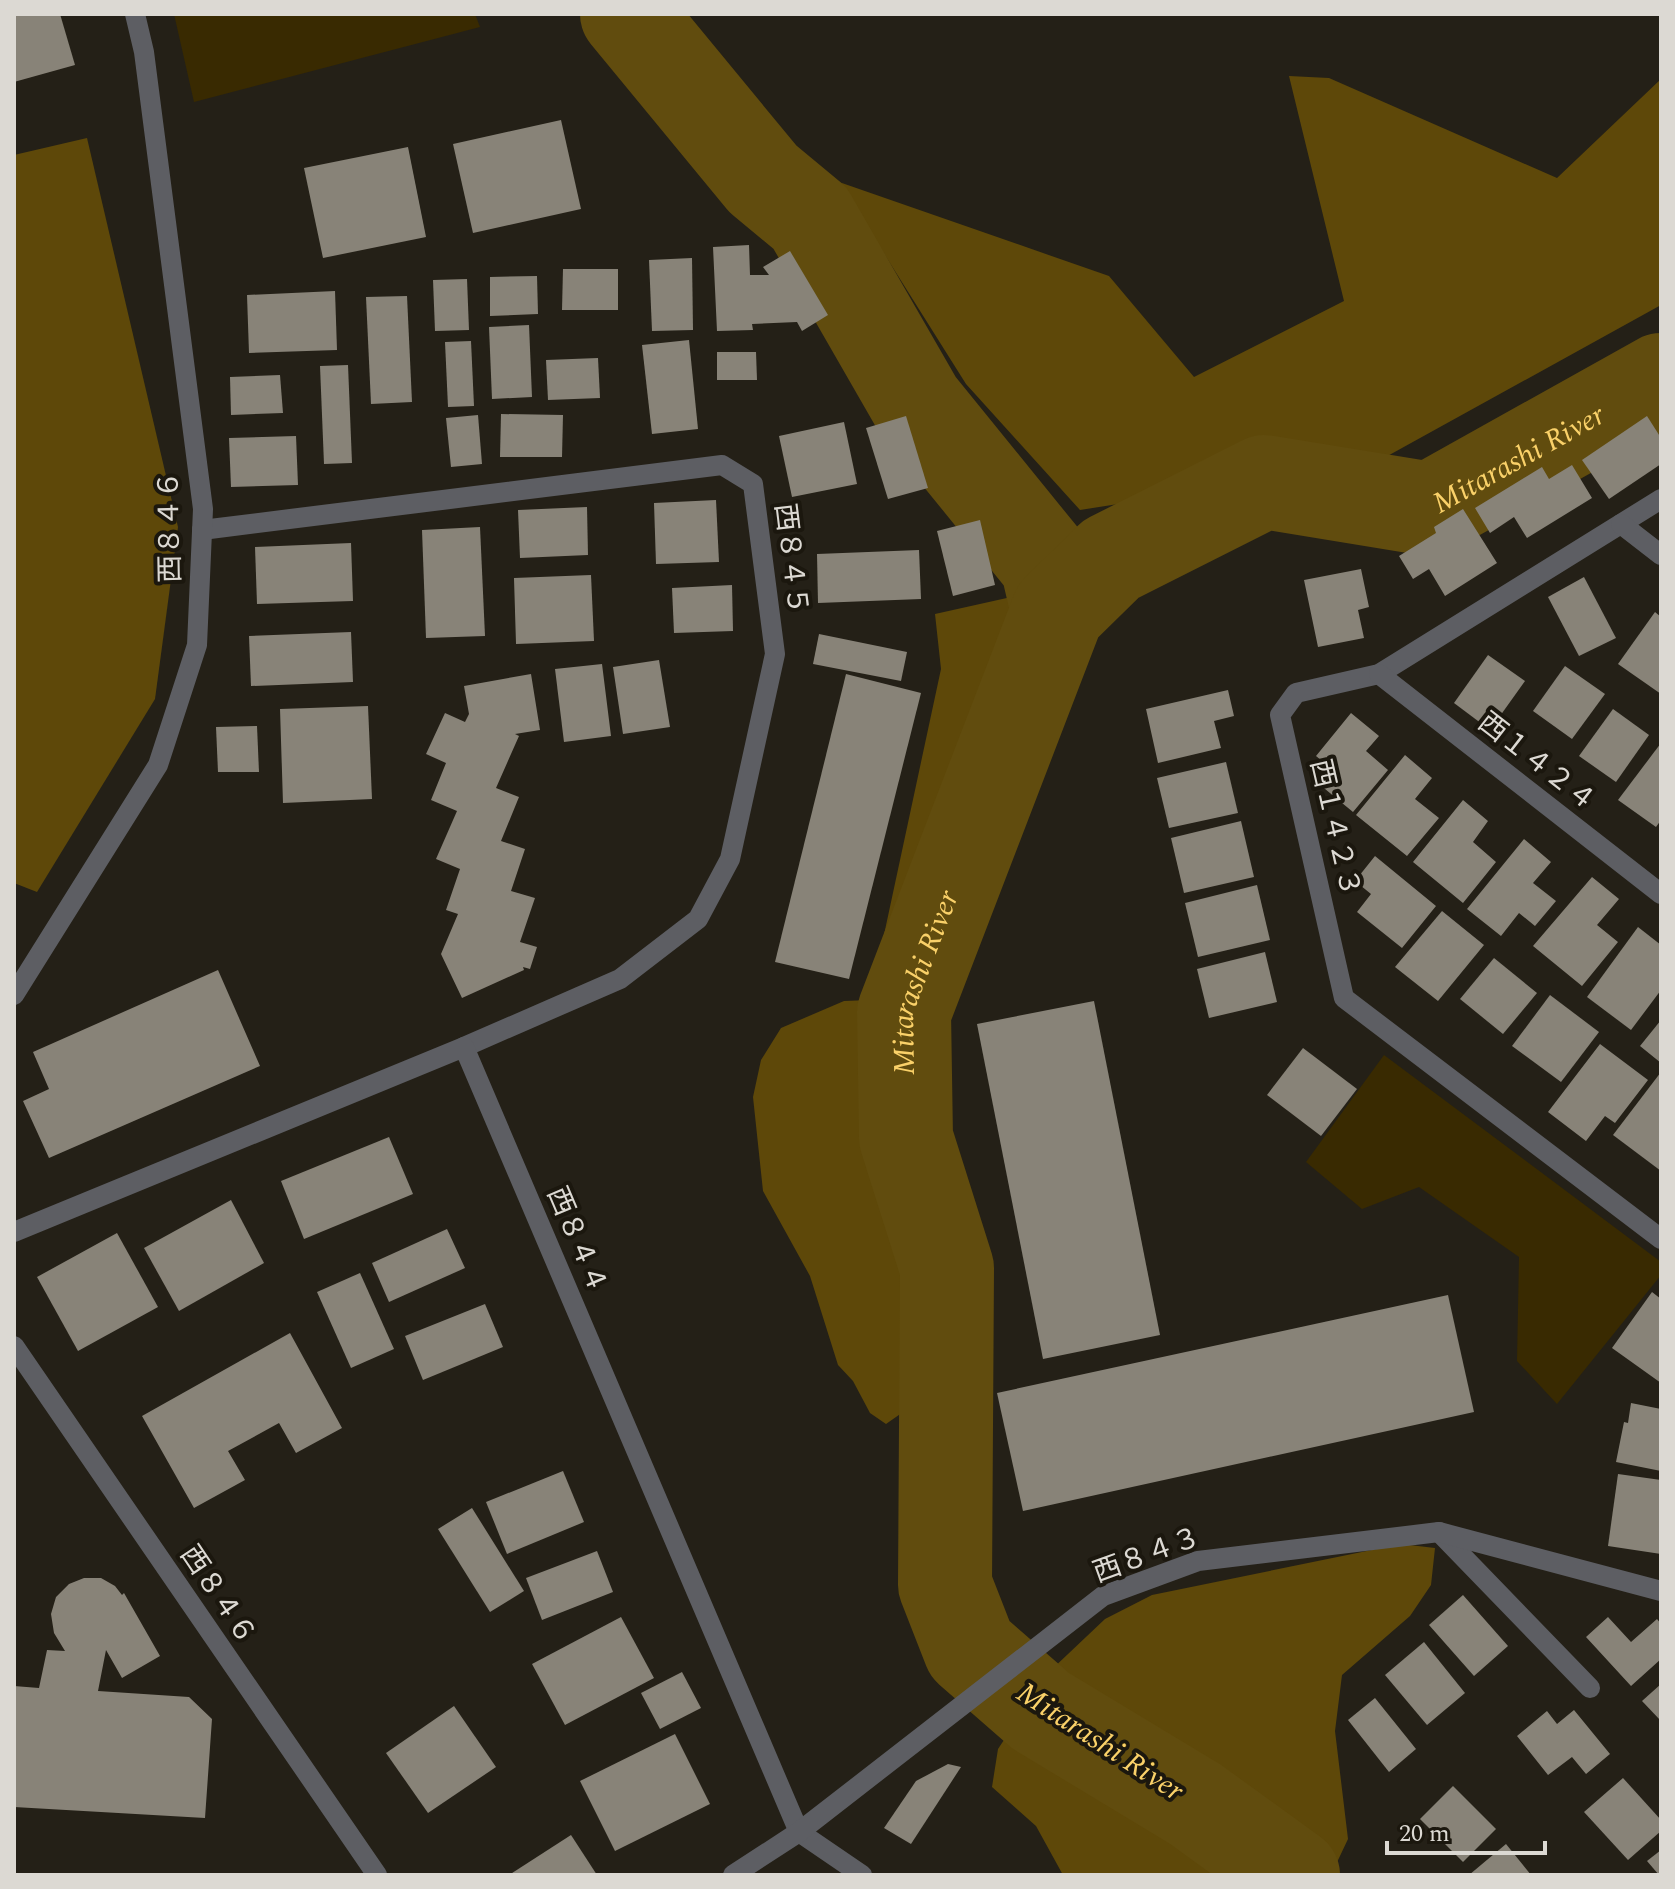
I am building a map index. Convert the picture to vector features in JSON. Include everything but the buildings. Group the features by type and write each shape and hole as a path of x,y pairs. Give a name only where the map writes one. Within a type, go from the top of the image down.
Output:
{"street":[{"name":"西８４６","path":"14,995 158,765 197,645 203,509 146,68 135,14"},
{"name":"西８４５","path":"202,530 722,465 753,484 775,654 730,859 698,919 620,979 464,1047"},
{"name":"西１４２３","path":"1661,499 1379,674 1296,693 1280,715 1344,998 1661,1239"},
{"path":"1621,524 1661,555"},
{"name":"西１４２４","path":"1379,674 1661,894"},
{"path":"14,1232 464,1047"},
{"name":"西８４４","path":"464,1047 799,1832"},
{"name":"西８４６","path":"14,1346 377,1875"},
{"path":"1439,1532 1590,1688"},
{"name":"西８４３","path":"733,1875 799,1832 1103,1596 1198,1561 1439,1532 1661,1591"},
{"path":"799,1832 862,1875"}],"shaded area":[{"path":"174,14 475,14 480,27 194,102"},
{"path":"1289,76 1329,78 1557,178 1661,79 1661,305 1373,464 1080,510 966,384 839,182 1109,276 1194,377 1344,301"},
{"path":"87,138 178,527 155,699 37,892 14,883 14,155"},
{"path":"1034,592 1032,648 875,1052 885,1171 924,1316 916,1403 886,1424 870,1413 853,1381 838,1365 810,1276 763,1191 753,1097 761,1060 781,1028 844,1001 870,1000 941,669 935,614"},
{"path":"1384,1055 1661,1262 1661,1275 1557,1404 1517,1361 1519,1257 1419,1187 1362,1209 1306,1162"},
{"path":"1401,1544 1435,1548 1431,1585 1410,1616 1342,1675 1335,1731 1348,1839 1331,1875 1063,1875 1036,1826 992,1787 998,1749 1049,1672 1105,1619 1152,1595"}],"waterway":[{"path":"627,14 763,179 810,218 917,404 1047,564 1058,611"},
{"name":"Mitarashi River","path":"1293,1875 1195,1804 1041,1711 970,1649 945,1585 947,1268 906,1138 904,1012 1058,611 1111,559 1264,482 1430,509 1661,380"}]}
